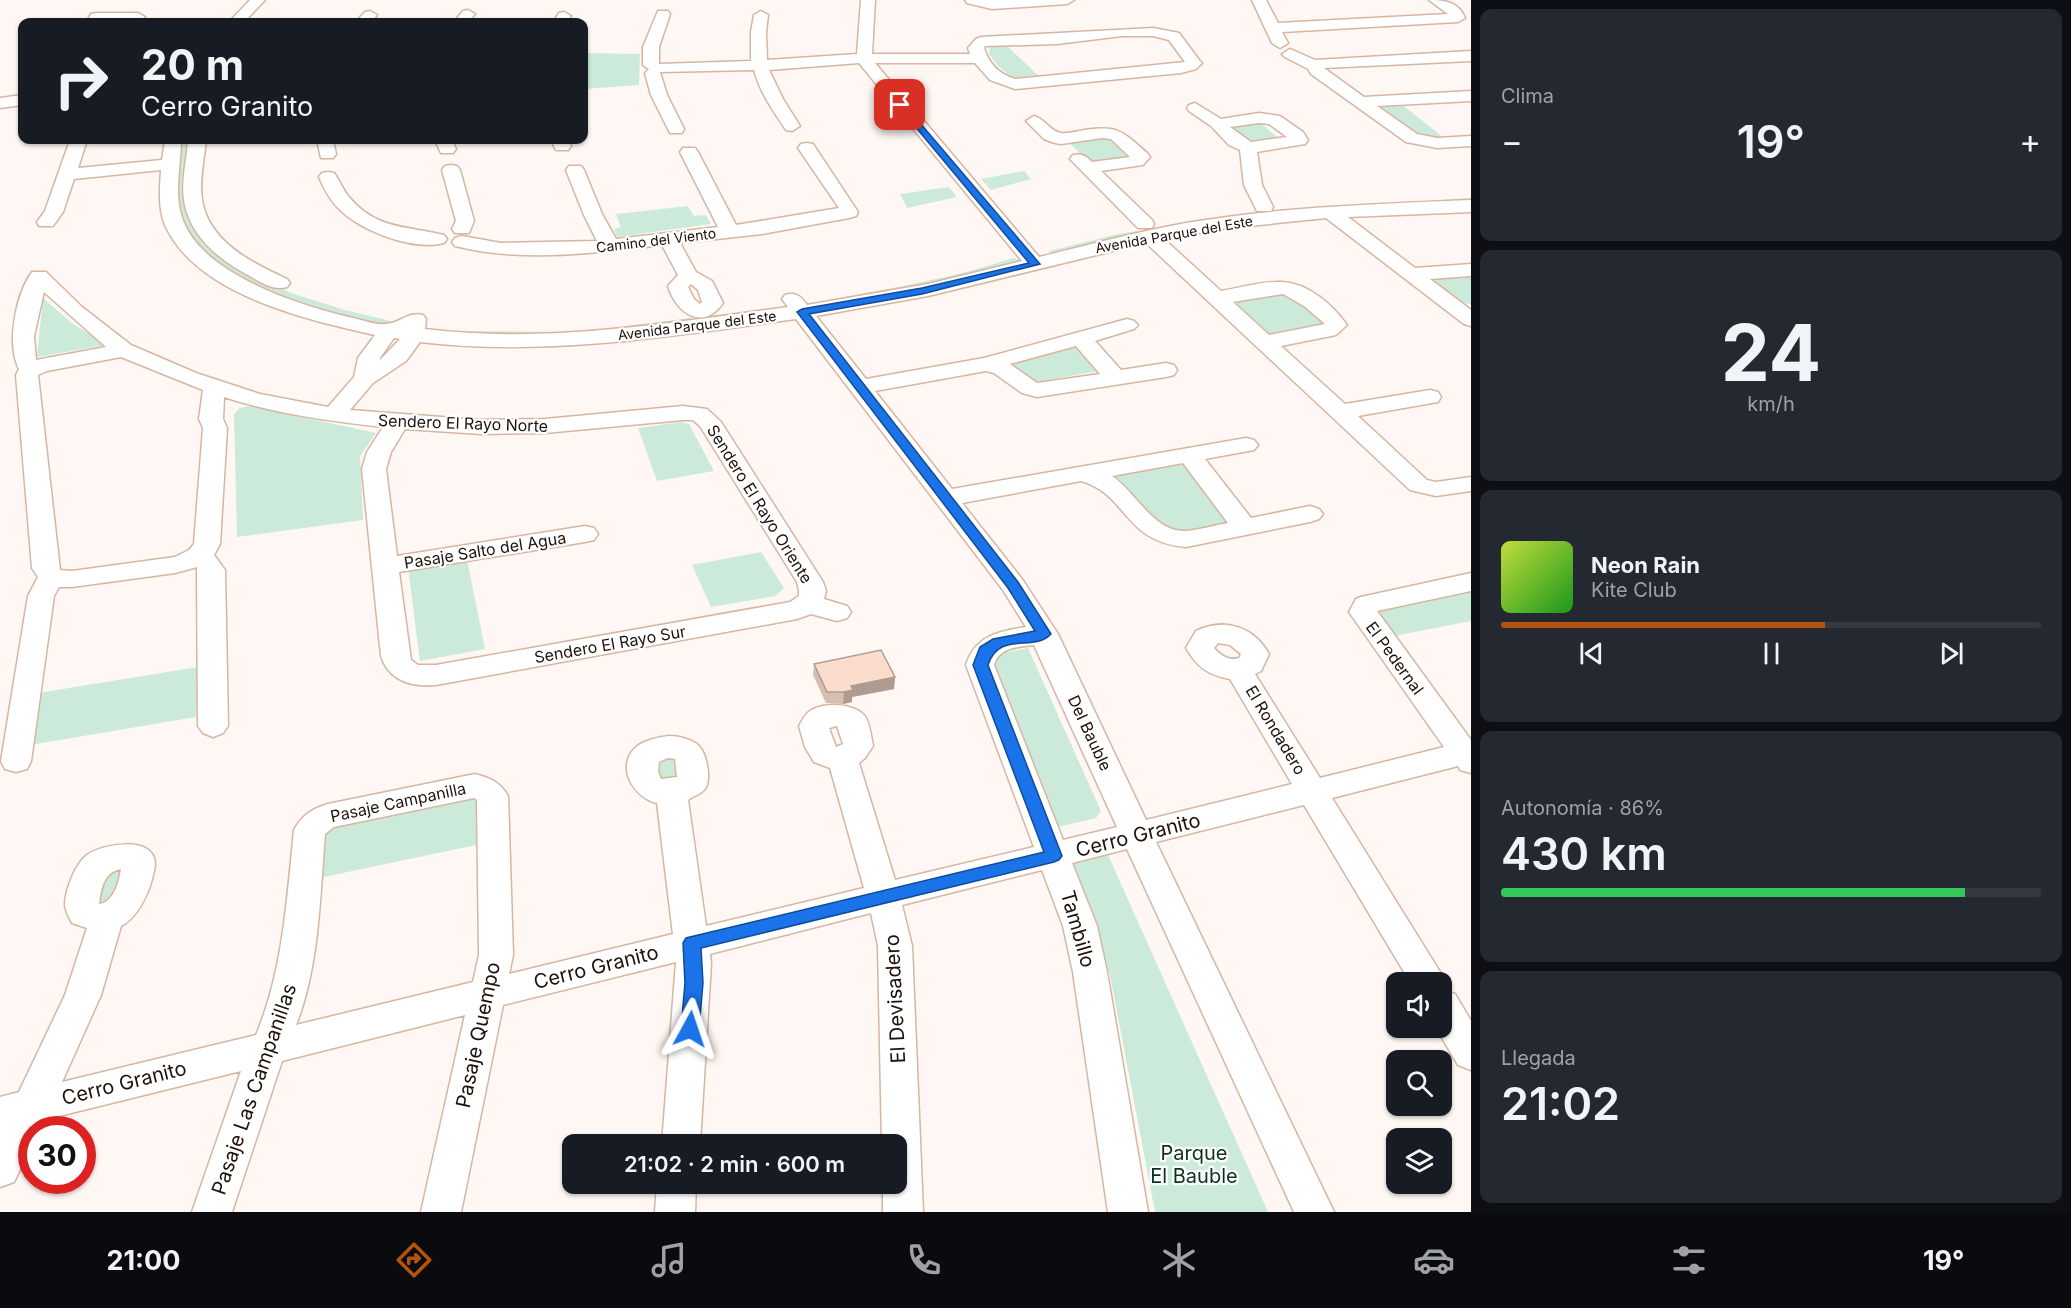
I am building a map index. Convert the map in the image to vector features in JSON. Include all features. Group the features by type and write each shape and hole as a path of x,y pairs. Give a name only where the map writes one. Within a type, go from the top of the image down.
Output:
{"street":[{"path":"94,18 96,0"},
{"path":"240,18 258,0"},
{"path":"868,0 867,62 1030,258"},
{"path":"972,5 1067,0"},
{"path":"1259,0 1285,48 1315,66 1317,71 1360,102 1418,140 1437,143 1471,141"},
{"path":"1273,28 1458,18 1456,14 1436,0"},
{"path":"663,14 651,47 659,95 676,129"},
{"path":"761,15 756,38 766,87 792,126"},
{"path":"125,18 140,17"},
{"path":"656,68 807,64 827,67 867,62 897,65 976,44 1128,32 1166,33 1179,40 1184,50 1194,60 1193,64 1181,68 1028,84 1009,83 996,77 976,44"},
{"path":"1315,66 1321,63 1471,56"},
{"path":"1360,102 1471,96"},
{"path":"1220,124 1219,127 1233,139 1248,148 1306,144 1248,99"},
{"path":"0,103 18,101"},
{"path":"1195,108 1210,120 1220,124 1227,121 1270,118"},
{"path":"1095,114 1111,129 1112,134"},
{"path":"1034,121 1050,135 1061,139 1112,134 1120,137 1141,158 1134,162 1088,169"},
{"path":"1061,139 1062,143 1216,298 1419,485 1431,489 1471,484"},
{"path":"46,222 54,212 77,144"},
{"name":"Avenida Parque del Este","path":"173,144 169,202 175,225 187,243 211,265 254,291 296,308 389,331 415,327"},
{"name":"Avenida Parque del Este","path":"197,144 193,201 201,225 220,247 248,267 287,286 354,308 415,327 480,340 546,340 606,336 704,318 922,291 1030,258 1147,230 1264,207 1339,200 1471,195"},
{"name":"Camino del Viento","path":"328,177 341,200 372,223 402,235 438,239 447,243 462,236 486,248 522,250 609,246 822,219 848,209 807,148"},
{"path":"1248,148 1253,185 1264,207"},
{"path":"690,152 730,232"},
{"path":"67,174 171,164"},
{"path":"451,170 465,221 462,236"},
{"path":"575,170 589,206 609,246"},
{"name":"Avenida Parque del Este","path":"1147,230 1330,212 1471,206"},
{"path":"1330,212 1410,274 1467,313"},
{"path":"668,239 688,276 680,283 679,290 688,307 704,318"},
{"path":"1410,274 1471,270"},
{"name":"Sendero El Rayo Norte","path":"30,369 24,352 26,321 39,276 75,311 123,350 163,369 256,400 334,415 398,422 481,426 544,426 683,413 699,414"},
{"path":"1216,298 1281,288 1290,289 1302,295 1336,325 1329,330 1264,342"},
{"name":"Del Bauble","path":"797,305 1013,585 1044,634 1314,1212"},
{"path":"861,387 986,364 1127,325"},
{"path":"334,415 365,378 391,363 415,327"},
{"path":"365,378 369,358 389,331"},
{"path":"1081,338 1116,378"},
{"path":"123,350 42,364 30,369 27,375 45,568 52,578 64,580 175,565 198,557 207,544 215,428 211,419 213,387"},
{"path":"986,364 1006,369 1026,387 1037,390 1166,370"},
{"path":"1339,412 1431,397"},
{"path":"215,428 232,410 256,400"},
{"name":"Sendero El Rayo Oriente","path":"699,414 709,422 810,582 814,592 810,603 837,612"},
{"path":"386,566 374,469 379,453 398,422"},
{"path":"946,498 1246,445"},
{"path":"1189,456 1245,527"},
{"path":"1084,475 1107,482 1152,530 1167,538 1185,539 1310,514"},
{"name":"Pasaje Salto del Agua","path":"386,566 585,534"},
{"path":"198,557 208,562 212,570 213,726"},
{"name":"Sendero El Rayo Sur","path":"386,566 396,663 409,674 436,675 797,610 810,603"},
{"path":"16,760 40,596 52,578"},
{"name":"El Pedernal","path":"1469,756 1364,616 1364,608 1371,603 1471,582"},
{"name":"Tambillo","path":"1044,634 998,642 985,651 980,665 1054,856 1086,948 1128,1212"},
{"name":"El Rondadero","path":"1238,669 1422,972"},
{"name":"Cerro Granito","path":"15,1110 1313,791 1469,756"},
{"name":"El Devisadero","path":"842,757 895,946 903,1212"},
{"name":"Pasaje Campanilla","path":"314,824 328,816 466,787 483,788"},
{"name":"Pasaje Quempo","path":"441,1212 494,970 496,941 492,796 483,788"},
{"path":"671,792 692,943 694,983 682,1134"},
{"name":"Pasaje Las Campanillas","path":"212,1212 255,1081 284,1011 293,975 298,940 308,836 314,824"},
{"path":"0,1169 15,1110 66,1035 83,995 107,916"},
{"path":"1452,1022 1471,1054"},
{"path":"675,1212 676,1194"}],"green space":[{"path":"990,45 1006,45 1039,76 1013,78 998,66 989,54"},
{"path":"588,53 640,54 639,85 588,89"},
{"path":"1400,103 1444,138 1432,139 1413,135 1374,105"},
{"path":"1259,122 1281,140 1249,142 1229,124"},
{"path":"1102,136 1111,138 1129,155 1091,164 1067,141"},
{"path":"183,144 191,144 187,181 228,259 291,293 345,310 391,321 391,323 367,322 285,298 232,272 216,261 188,232 180,208 179,185"},
{"path":"1024,171 1031,179 991,190 981,179"},
{"path":"949,187 957,197 907,208 900,194"},
{"path":"1471,198 1471,201 1343,207 1052,254 1049,251 1118,234 1264,211"},
{"path":"688,206 694,216 706,215 711,224 617,237 614,229 621,227 616,214"},
{"path":"1013,258 1025,261 990,271 827,303 825,301 943,277"},
{"path":"1471,276 1471,304 1461,302 1452,296 1436,283 1435,279"},
{"path":"1281,293 1291,294 1323,319 1323,323 1320,326 1277,334 1266,333 1231,301"},
{"path":"43,298 73,324 107,345 37,357"},
{"path":"691,318 580,335 472,334 438,331 580,332"},
{"path":"1078,346 1098,371 1031,383 1011,363"},
{"path":"251,406 376,433 360,456 363,520 237,537 234,414 240,408"},
{"path":"681,422 689,424 714,471 657,481 638,428"},
{"path":"1177,464 1190,468 1229,518 1228,524 1177,533 1161,531 1114,481 1118,475"},
{"path":"761,552 784,588 775,596 711,607 692,565"},
{"path":"467,559 485,649 420,661 408,568"},
{"path":"1471,592 1471,621 1394,636 1374,612"},
{"path":"1028,648 1101,811 1096,818 1058,827 1050,817 991,663 998,654"},
{"path":"198,667 196,717 30,745 38,693"},
{"path":"682,757 687,775 661,785 653,759"},
{"path":"464,798 476,799 479,828 476,845 324,877 318,867 323,827"},
{"name":"Parque El Bauble","path":"1108,855 1268,1212 1155,1212 1110,975 1069,865"},
{"path":"128,860 119,903 96,912 98,870"}],"building":[{"path":"881,650 895,677 851,686 853,690 844,692 827,692 814,664"}],"route":[{"path":"690,1029 694,983 692,943 1054,856 980,665 985,651 998,642 1044,634 1013,585 802,312 890,298 1035,264 900,105"}]}
